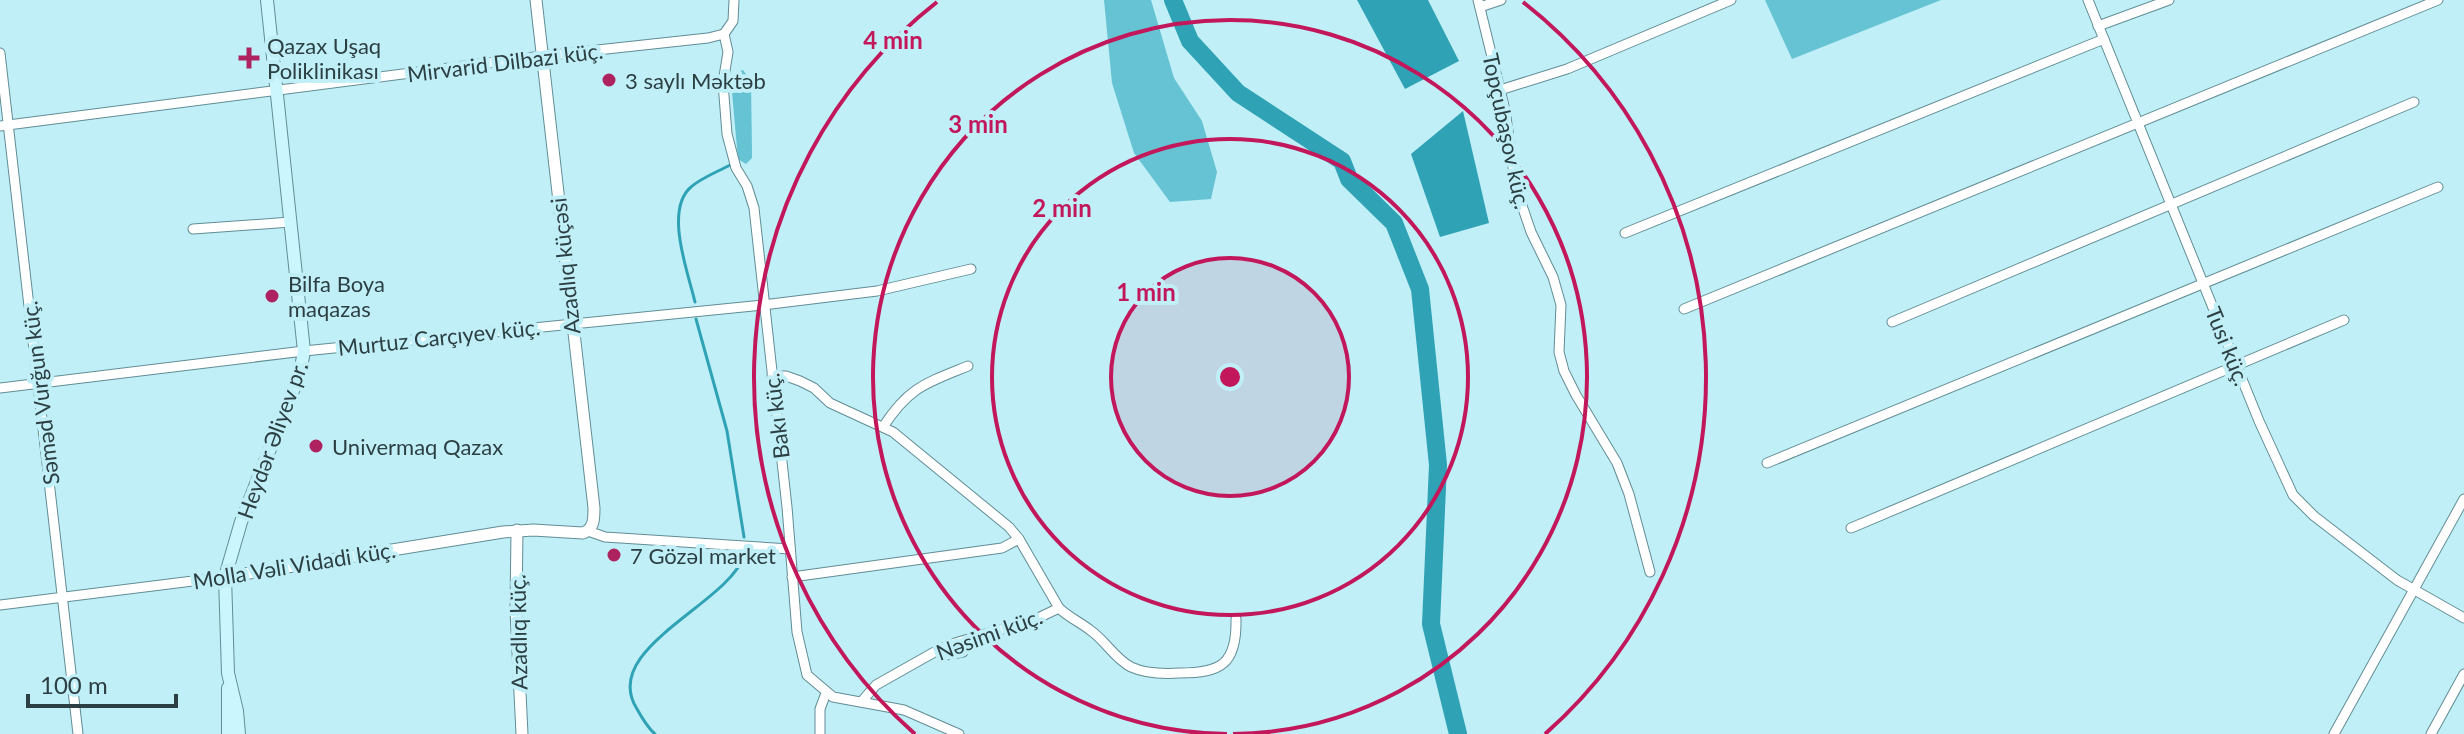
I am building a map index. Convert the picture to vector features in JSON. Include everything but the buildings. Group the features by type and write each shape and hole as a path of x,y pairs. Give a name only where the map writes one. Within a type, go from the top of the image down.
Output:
{"main road":[{"name":"Heydər Əliyev pr.","path":"239,734 228,673 225,577 241,522 300,373 304,351 267,0"},
{"path":"228,673 228,734"}],"street":[{"name":"Azadlıq küçəsi","path":"536,0 594,508 593,524 588,531"},
{"name":"Bakı küç.","path":"734,0 733,21 724,34 728,52 723,83 727,134 736,168 747,186 754,208 800,654 807,675 826,693"},
{"path":"1479,3 1501,0"},
{"path":"1500,90 1567,69 1731,0"},
{"name":"Tusi küç.","path":"2088,0 2259,421 2298,501 2412,590 2464,618"},
{"path":"2098,26 2169,0"},
{"path":"1684,309 2438,0"},
{"name":"Topçubaşov küç.","path":"1479,3 1500,90 1516,188 1531,232 1553,277 1561,305 1559,352 1564,371 1617,463 1629,494 1650,572"},
{"name":"Mirvarid Dilbazi küç.","path":"5,126 724,34"},
{"path":"1625,233 2104,39"},
{"name":"Səməd Vurğun küç.","path":"0,53 5,126 39,382 78,734"},
{"path":"1892,322 2414,102"},
{"path":"1767,463 2438,187"},
{"path":"193,229 291,222"},
{"name":"Murtuz Carçıyev küç.","path":"0,388 304,351 763,305 877,291 971,269"},
{"path":"1851,528 2344,320"},
{"path":"883,427 898,404 910,393 968,366"},
{"name":"Nəsimi küç.","path":"772,376 786,376 800,381 814,388 830,403 883,427 909,443 1009,527 1059,608 1036,619 938,650 876,685 862,701"},
{"path":"2334,734 2464,499"},
{"name":"Molla Vəli Vidadi küç.","path":"0,605 225,577 517,530 588,531"},
{"name":"Azadlıq küç.","path":"517,530 516,611 522,734"},
{"path":"588,531 605,537 790,549"},
{"path":"792,577 1002,548 1019,539"},
{"path":"1059,608 1092,631 1123,662 1142,671 1162,674 1203,673 1216,669 1234,647 1236,619"},
{"path":"938,650 946,655 963,652"},
{"path":"2431,734 2464,674"},
{"path":"820,734 820,709 826,693 904,710 959,734"}],"shaded area":[{"path":"1104,0 1151,0 1174,78 1202,121 1217,172 1211,199 1170,202 1134,153 1112,83"},
{"path":"1357,0 1428,0 1459,61 1405,89"},
{"path":"1765,0 1941,0 1792,59"},
{"path":"743,70 751,81 752,158 746,164 738,159 731,81 737,72"},
{"path":"1463,111 1489,223 1440,237 1411,154"}],"waterway":[{"path":"1173,0 1190,41 1238,93 1342,161 1349,179 1394,223 1420,289 1438,465 1431,624 1458,734"},
{"path":"695,302 680,242 679,210 683,197 691,187 730,165"},
{"path":"696,319 727,431 744,537"},
{"path":"655,734 637,709 630,687 635,667 670,628 733,574 744,556"}],"place":[{"name":"Qazax Uşaq Poliklinikası","path":"249,58"},
{"name":"3 saylı Məktəb","path":"609,80"},
{"name":"Bilfa Boya maqazas","path":"272,296"},
{"name":"Univermaq Qazax","path":"316,446"},
{"name":"7 Gözəl market","path":"614,555"}]}
